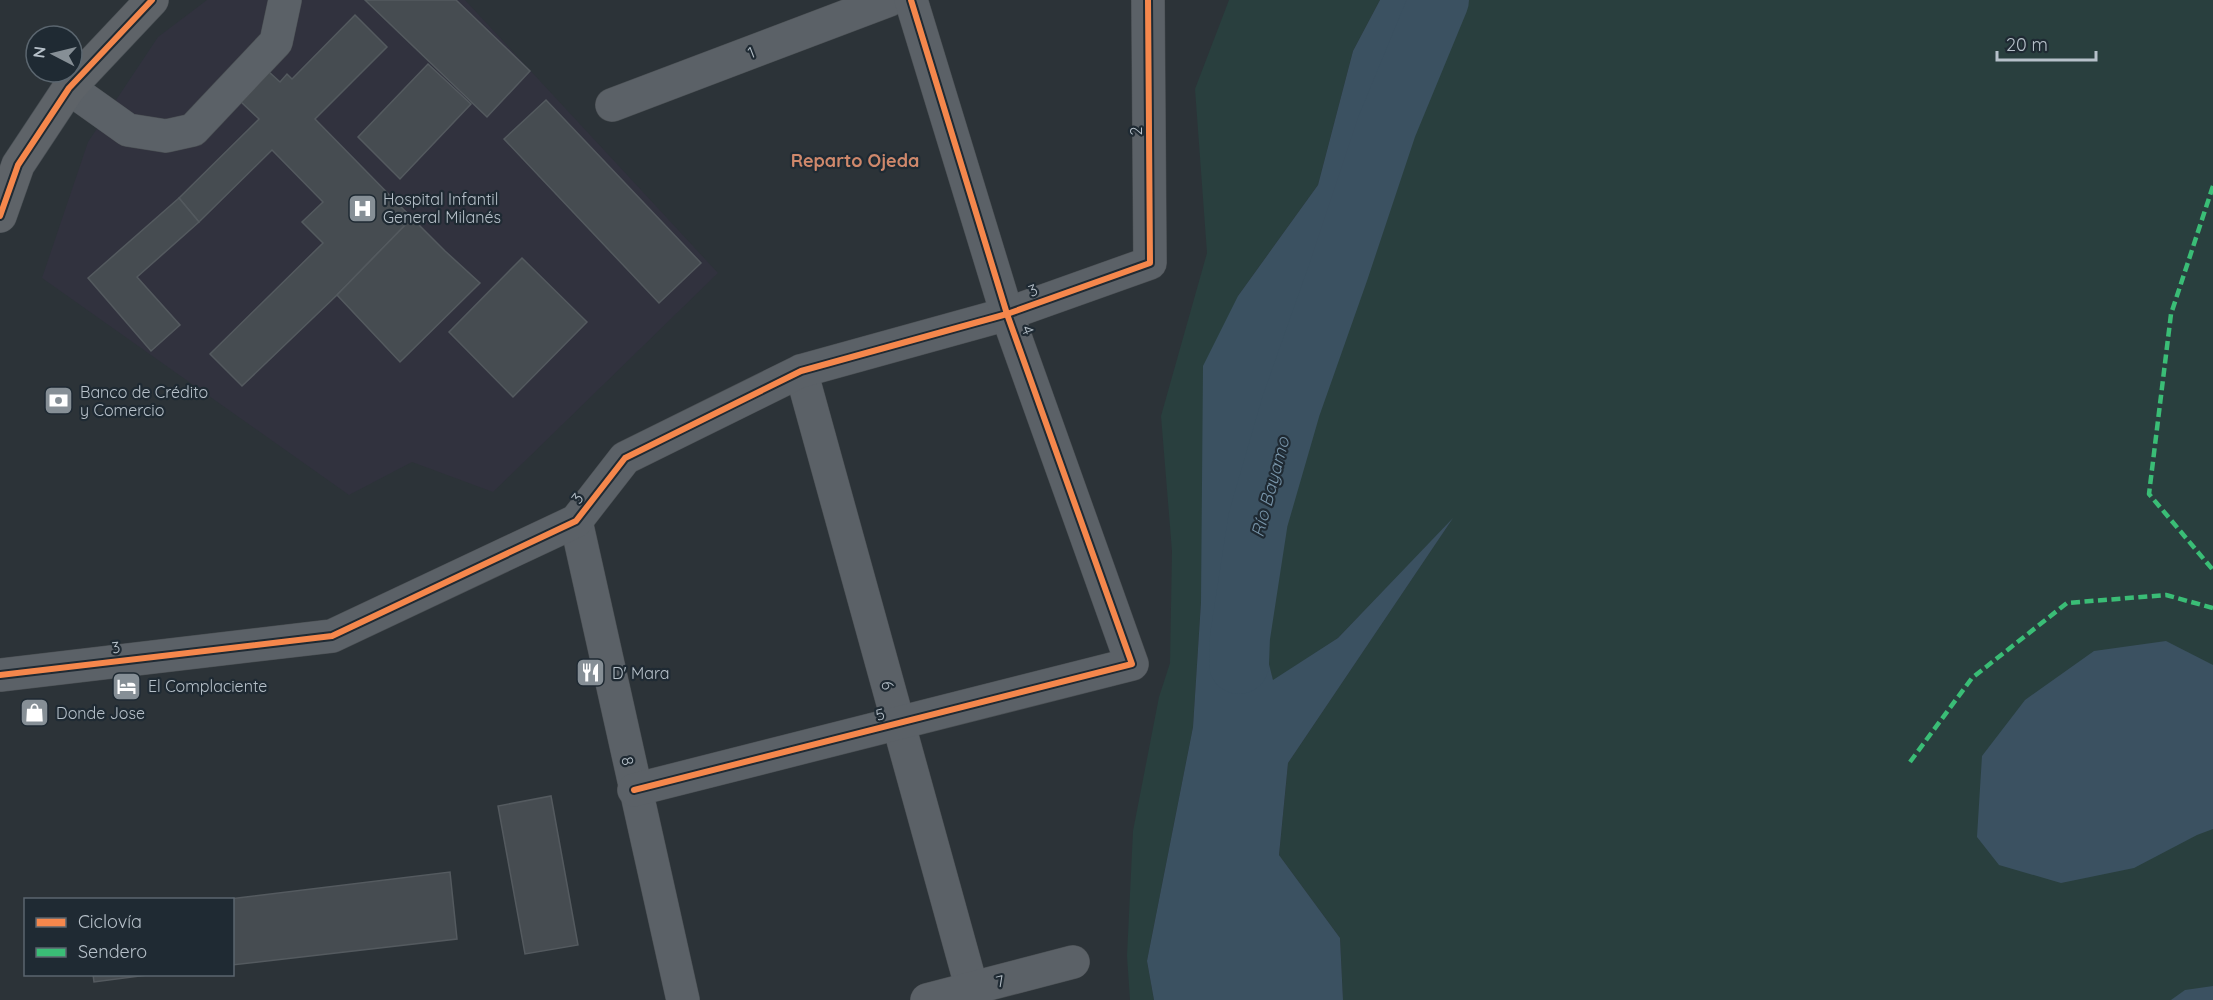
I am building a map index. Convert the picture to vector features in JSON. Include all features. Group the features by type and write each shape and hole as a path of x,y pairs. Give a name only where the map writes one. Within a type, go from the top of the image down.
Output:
{"main road":[{"path":"0,216 18,165 69,88 152,0"}],"street":[{"path":"69,88 128,129 166,136 193,130 276,42 285,0"},
{"name":"1","path":"612,105 889,0"},
{"name":"4","path":"912,0 1007,314 1132,664"},
{"name":"2","path":"1149,0 1150,263"},
{"name":"3","path":"0,675 332,636 576,521 625,458 801,371 1007,314 1150,263"},
{"name":"6","path":"801,371 974,994"},
{"name":"8","path":"576,521 634,790 683,1000"},
{"name":"5","path":"634,790 1132,664"},
{"name":"7","path":"927,1000 974,994 1073,962"}],"shaded area":[{"name":"Hospital Infantil General Milanés","path":"207,0 465,0 718,273 493,492 412,462 349,495 42,278 88,142 158,37"},
{"path":"1380,0 1442,0 1376,102 1278,360 1240,550 1273,680 1338,638 1453,518 1288,763 1279,855 1340,938 1343,1000 1154,1000 1147,961 1193,727 1201,602 1203,366 1238,296 1318,185 1353,51"},
{"path":"2166,641 2213,665 2213,829 2134,868 2061,883 1999,865 1977,837 1982,756 2025,700 2094,651"},
{"path":"2213,986 2213,1000 2171,1000 2185,990"}],"green space":[{"path":"1229,0 1380,0 1353,51 1318,185 1238,296 1201,602 1193,727 1147,961 1154,1000 1130,1000 1127,956 1133,831 1159,697 1170,663 1172,551 1161,416 1207,253 1195,89"},
{"path":"1442,0 2213,0 2213,1000 1343,1000 1340,938 1279,855 1288,763 1450,522 1338,638 1273,681 1240,550 1278,360 1376,102"}],"building":[{"path":"365,0 456,0 530,71 487,117"},
{"path":"355,15 387,47 315,119 412,218 337,295 242,386 210,354 323,243 302,222 323,202 272,150 199,222 179,198 259,119 240,101 268,71 280,82 287,74 292,79"},
{"path":"428,64 471,104 400,179 358,137"},
{"path":"546,100 701,263 659,303 504,139"},
{"path":"179,198 199,222 137,277 180,325 151,351 88,278"},
{"path":"412,218 480,283 400,362 337,295"},
{"path":"522,258 587,322 513,397 449,332"},
{"path":"551,796 578,945 525,954 498,806"},
{"path":"450,872 457,939 234,965 234,898"},
{"path":"93,976 140,976 94,982"}],"waterway":[{"name":"Río Bayamo","path":"1239,664 1240,637 1258,520 1291,406 1387,126 1439,0"}],"marked path":[{"path":"2213,186 2171,314 2149,494 2213,570"},
{"path":"1910,762 1972,678 2067,603 2166,595 2213,608"}],"cycle path":[{"path":"0,216 18,165 69,88 152,0"},
{"path":"634,790 1132,664 1007,314 911,0"},
{"path":"0,675 332,636 576,521 625,458 801,371 1007,314 1150,263 1148,0"}],"place":[{"name":"Hospital Infantil General Milanés","path":"362,208"},
{"name":"Banco de Crédito y Comercio","path":"59,401"},
{"name":"D' Mara","path":"591,673"},
{"name":"El Complaciente","path":"127,686"},
{"name":"Donde Jose","path":"35,713"}],"district":[{"name":"Reparto Ojeda","path":"855,160"}]}
